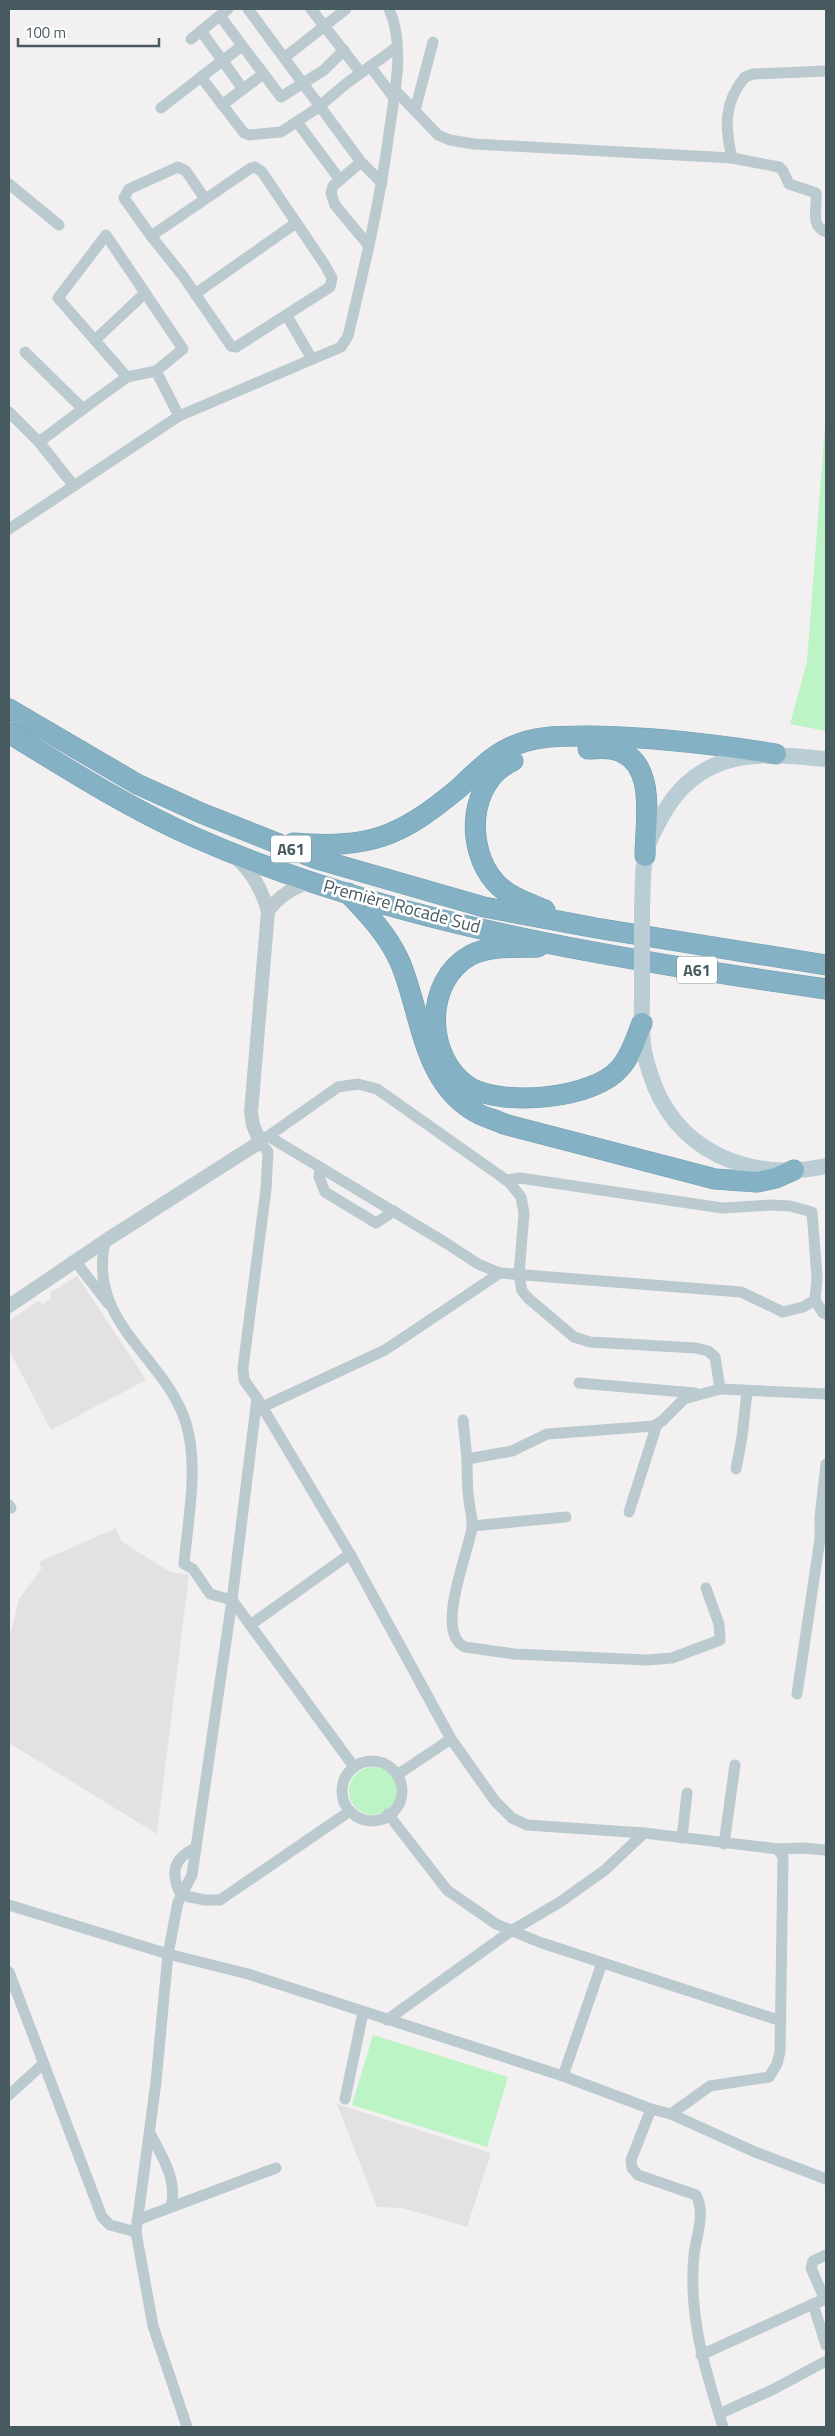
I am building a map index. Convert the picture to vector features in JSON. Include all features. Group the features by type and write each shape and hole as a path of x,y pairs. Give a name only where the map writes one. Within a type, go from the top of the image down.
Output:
{"highway":[{"name":"Première Rocade Sud","path":"9,708 137,784 273,842 326,862 456,899 596,928 826,965"},
{"name":"Première Rocade Sud","path":"9,732 121,801 229,852 348,893 439,917 568,946 687,968 826,989"},
{"path":"273,842 322,845 346,844 387,836 408,826 436,806 509,748 526,742 553,737 666,739 776,754"},
{"path":"596,928 524,902 495,883 481,863 475,844 479,802 485,787 496,772 507,764 526,755 556,750 611,749 622,753 640,769 645,780 645,856"},
{"path":"348,893 385,934 392,947 407,980 427,1051 437,1071 456,1096 478,1113 504,1124 714,1178 757,1182 776,1178 794,1170"},
{"path":"568,946 491,948 471,956 450,971 439,991 435,1009 436,1030 444,1057 452,1071 469,1086 486,1094 509,1098 534,1098 565,1093 589,1087 620,1069 642,1024"}],"main road":[{"path":"826,759 776,754 731,759 700,772 670,801 651,836 645,856 642,908 643,1045 662,1104 688,1136 708,1150 741,1164 767,1170 794,1170 826,1166"}],"street":[{"path":"248,9 361,162 382,183"},
{"path":"311,9 344,50 365,70 415,110 438,135 450,140 474,144 732,158 779,167 789,184 816,193 815,222 818,228 826,232"},
{"path":"284,58 346,9"},
{"path":"9,529 179,416 341,347 348,336 369,246 382,183 395,94 397,47 393,16 389,9"},
{"path":"191,39 224,12 242,46 281,97 324,70 344,50"},
{"path":"201,31 243,89"},
{"path":"415,110 433,42"},
{"path":"161,108 242,46"},
{"path":"201,77 244,133 249,135 281,132 320,106 397,47"},
{"path":"732,158 726,121 733,96 745,77 753,74 826,71"},
{"path":"222,105 263,74"},
{"path":"297,122 340,180"},
{"path":"361,162 331,189 335,205 369,246"},
{"path":"151,236 255,167 262,172 325,265 332,278 330,287 286,316 233,347 151,236 124,198 129,189 178,168 186,171 205,199"},
{"path":"9,184 59,225"},
{"path":"195,294 296,223"},
{"path":"39,442 83,409 106,395 127,377 156,371 183,349 106,234 58,298 127,377"},
{"path":"95,340 145,293"},
{"path":"286,316 312,359"},
{"path":"25,352 83,409"},
{"path":"156,371 179,416"},
{"path":"9,412 39,442 74,486"},
{"path":"229,852 250,872 258,884 268,911 251,1112 253,1125 264,1139 268,1152 266,1189 243,1368 244,1380 350,1554 451,1739 495,1801 512,1818 527,1825 644,1833 778,1849 803,1848 826,1850"},
{"path":"268,911 284,894 293,888 314,882"},
{"path":"9,1306 105,1241 264,1139 338,1087 358,1084 377,1089 506,1180 520,1197 524,1213 519,1275 522,1291 574,1337 603,1345 696,1348 708,1351 715,1357 720,1389"},
{"path":"264,1139 320,1167 478,1264 500,1273 740,1292 783,1312 803,1307 815,1300"},
{"path":"320,1167 318,1177 325,1192 376,1223 394,1211"},
{"path":"506,1180 520,1178 722,1208 771,1205 806,1209 812,1212 815,1251 815,1300 823,1313 826,1314"},
{"path":"105,1241 102,1264 111,1306"},
{"path":"815,1251 826,1243"},
{"path":"75,1261 111,1306 119,1322 179,1406 186,1424 190,1445 192,1477 184,1564 193,1569 210,1594 232,1600 354,1767"},
{"path":"258,1405 385,1350 500,1273"},
{"path":"580,1383 700,1393"},
{"path":"467,1459 512,1450 547,1434 644,1428 657,1424 684,1399 720,1389 747,1392 826,1394"},
{"path":"736,1469 747,1392"},
{"path":"188,2427 153,2326 137,2226 150,2133 168,1954 181,1895 192,1875 258,1405"},
{"path":"463,1420 472,1526 452,1610 455,1638 458,1644 465,1647 514,1654 647,1660 672,1658 720,1640 719,1624 706,1588"},
{"path":"629,1512 657,1424"},
{"path":"797,1694 820,1538 820,1517 826,1464"},
{"path":"472,1526 566,1517"},
{"path":"250,1625 350,1554"},
{"path":"397,1775 451,1739"},
{"path":"367,1761 377,1761 387,1765 397,1775 402,1790 400,1801 395,1810 377,1820 367,1820 350,1811 344,1802 342,1792 344,1781 354,1767 367,1761"},
{"path":"724,1844 735,1764"},
{"path":"682,1838 688,1798 687,1793"},
{"path":"181,1895 205,1900 220,1900 350,1811"},
{"path":"388,1814 447,1890 496,1924 539,1942 781,2021"},
{"path":"388,2020 512,1930 560,1902 605,1870 644,1833"},
{"path":"181,1895 176,1878 176,1864 184,1854 196,1848"},
{"path":"671,2114 710,2086 769,2077 778,2064 781,2021 784,1857 778,1849"},
{"path":"9,1905 168,1954 248,1974 363,2013 563,2076 651,2109 671,2114 755,2152 826,2179"},
{"path":"563,2076 602,1963"},
{"path":"9,1972 102,2217 110,2225 137,2226 171,2207 276,2168"},
{"path":"345,2099 363,2013"},
{"path":"9,2096 43,2064"},
{"path":"651,2109 631,2160 632,2168 638,2174 696,2195 700,2202 701,2211 694,2256 693,2309 701,2355 722,2427"},
{"path":"150,2133 172,2180 174,2190 171,2207"},
{"path":"701,2355 826,2299 811,2268 813,2260 826,2254"},
{"path":"813,2304 826,2346"},
{"path":"718,2414 774,2389 826,2361"}],"shaded area":[{"path":"77,1276 146,1380 51,1430 9,1350 9,1321 38,1301 43,1304 51,1298 50,1293"},
{"path":"116,1528 121,1541 170,1572 189,1575 157,1834 9,1743 9,1639 19,1599 42,1568 39,1562"},
{"path":"337,2104 491,2153 467,2227 402,2208 377,2207"}],"green space":[{"path":"826,412 826,731 790,724 807,662"},
{"path":"373,1767 382,1769 390,1774 395,1782 397,1791 395,1800 390,1808 382,1813 373,1815 364,1813 356,1808 351,1800 349,1791 351,1782 356,1774 364,1769"},
{"path":"373,2035 508,2077 487,2147 352,2105"}]}
